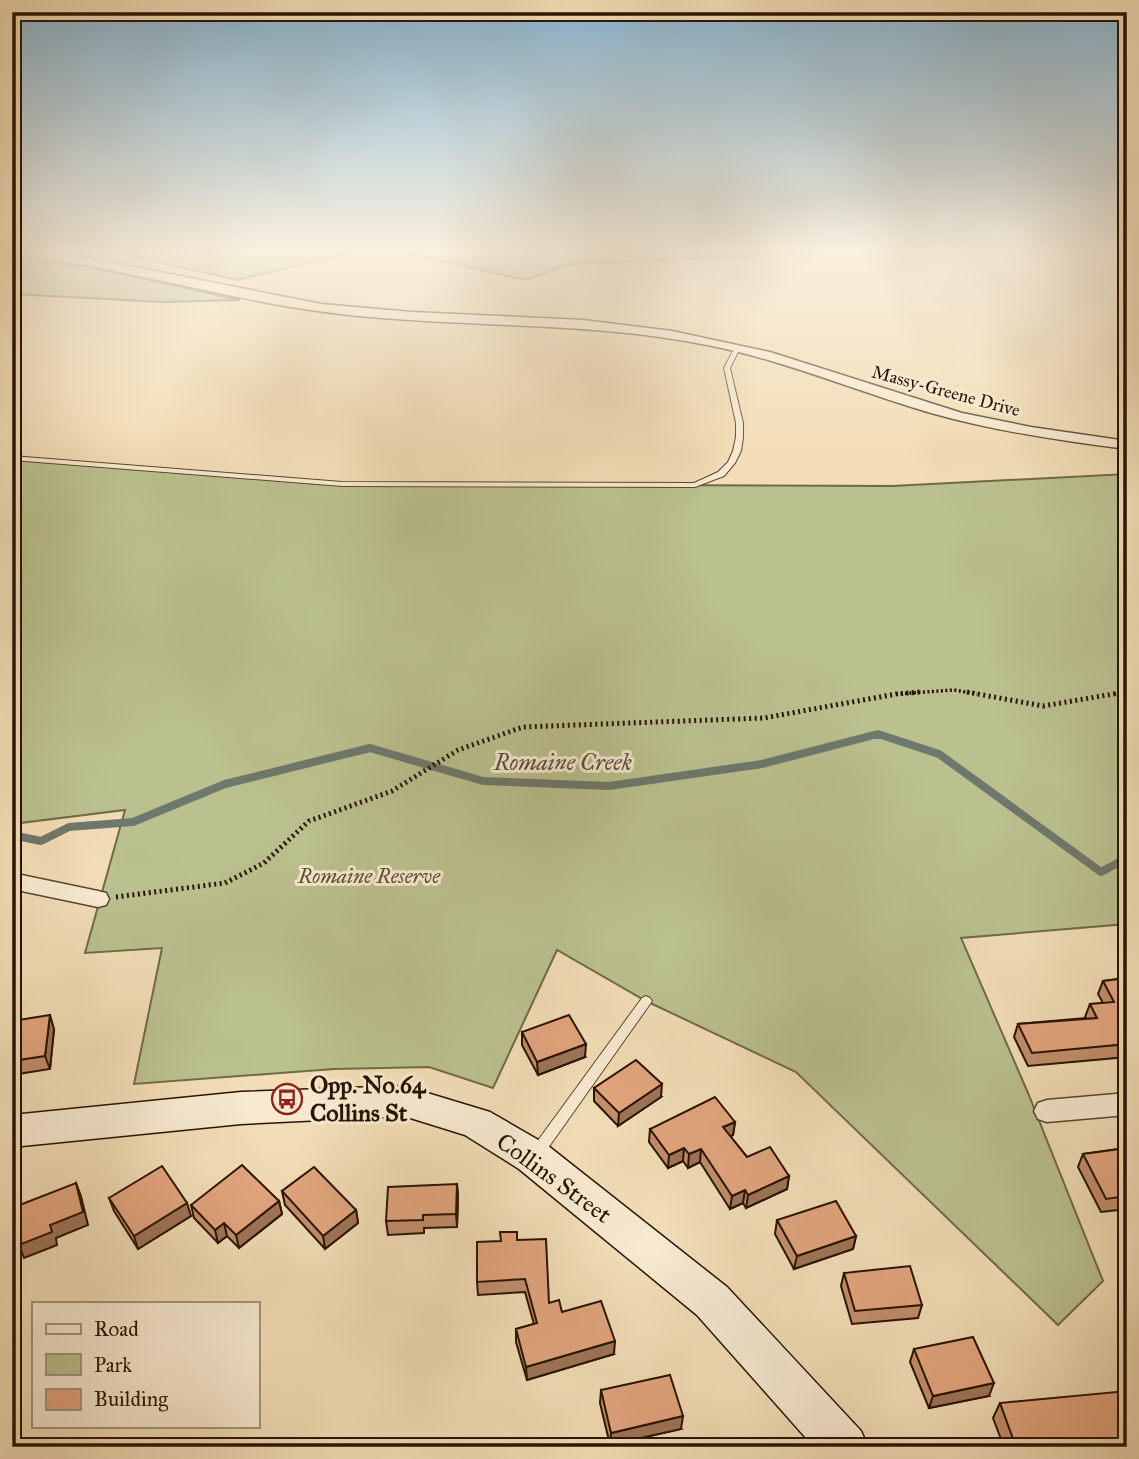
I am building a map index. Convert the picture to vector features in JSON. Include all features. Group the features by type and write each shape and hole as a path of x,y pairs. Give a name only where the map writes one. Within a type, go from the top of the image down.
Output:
{"street":[{"name":"Massy-Greene Drive","path":"462,317 567,322 630,329 737,348 780,359 940,411 1015,428 1127,445"},
{"path":"12,881 98,900"},
{"name":"Collins Street","path":"12,1131 240,1108 404,1101 477,1123 533,1157 712,1301 845,1447"},
{"path":"1046,1111 1127,1104"}],"lane":[{"path":"12,458 342,484 695,485 721,473 738,450 741,423 727,368 737,348"},
{"path":"533,1157 646,1001"}],"path":[{"path":"98,900 225,883 264,863 309,821 392,791 458,751 523,727 764,718 896,694 954,690 1043,706 1127,692"}],"green space":[{"name":"Romaine Reserve","path":"12,458 342,484 892,486 1127,474 1127,924 961,938 1028,1093 1103,1281 1058,1325 796,1072 646,1001 557,950 493,1088 429,1067 334,1069 134,1084 162,948 85,953 125,810 12,824"}],"building":[{"path":"1127,978 1127,1044 1032,1053 1018,1024 1097,1018 1090,1004 1114,1002 1103,981"},
{"path":"50,1015 45,1056 12,1061 12,1021"},
{"path":"569,1015 586,1044 537,1062 522,1032"},
{"path":"636,1060 662,1084 619,1113 594,1088"},
{"path":"715,1097 735,1122 723,1127 747,1157 770,1147 789,1176 748,1195 745,1190 732,1196 701,1149 689,1154 684,1148 669,1155 650,1129"},
{"path":"1127,1148 1127,1196 1106,1199 1083,1154"},
{"path":"242,1165 279,1201 236,1235 224,1223 215,1230 191,1205"},
{"path":"162,1166 187,1203 134,1236 109,1198"},
{"path":"314,1167 356,1210 323,1236 282,1191"},
{"path":"76,1183 83,1212 50,1225 52,1232 19,1245 12,1208"},
{"path":"457,1184 456,1214 423,1215 423,1220 386,1221 388,1187"},
{"path":"836,1201 856,1236 797,1256 777,1220"},
{"path":"500,1232 517,1232 517,1240 546,1239 549,1303 559,1300 562,1312 601,1301 615,1341 526,1367 516,1329 537,1323 525,1279 477,1282 477,1242 501,1241"},
{"path":"910,1266 922,1305 855,1311 844,1273"},
{"path":"973,1337 994,1383 933,1396 914,1349"},
{"path":"670,1375 683,1416 611,1433 601,1390"},
{"path":"1127,1391 1127,1447 1016,1447 1000,1403"},
{"path":"688,1440 721,1447 687,1447"}],"waterway":[{"name":"Romaine Creek","path":"12,835 41,841 69,827 133,822 225,784 370,748 483,781 609,786 762,764 878,734 939,754 1101,872 1127,858"}],"place":[{"name":"Opp. No.64 Collins St","path":"287,1099"}]}
